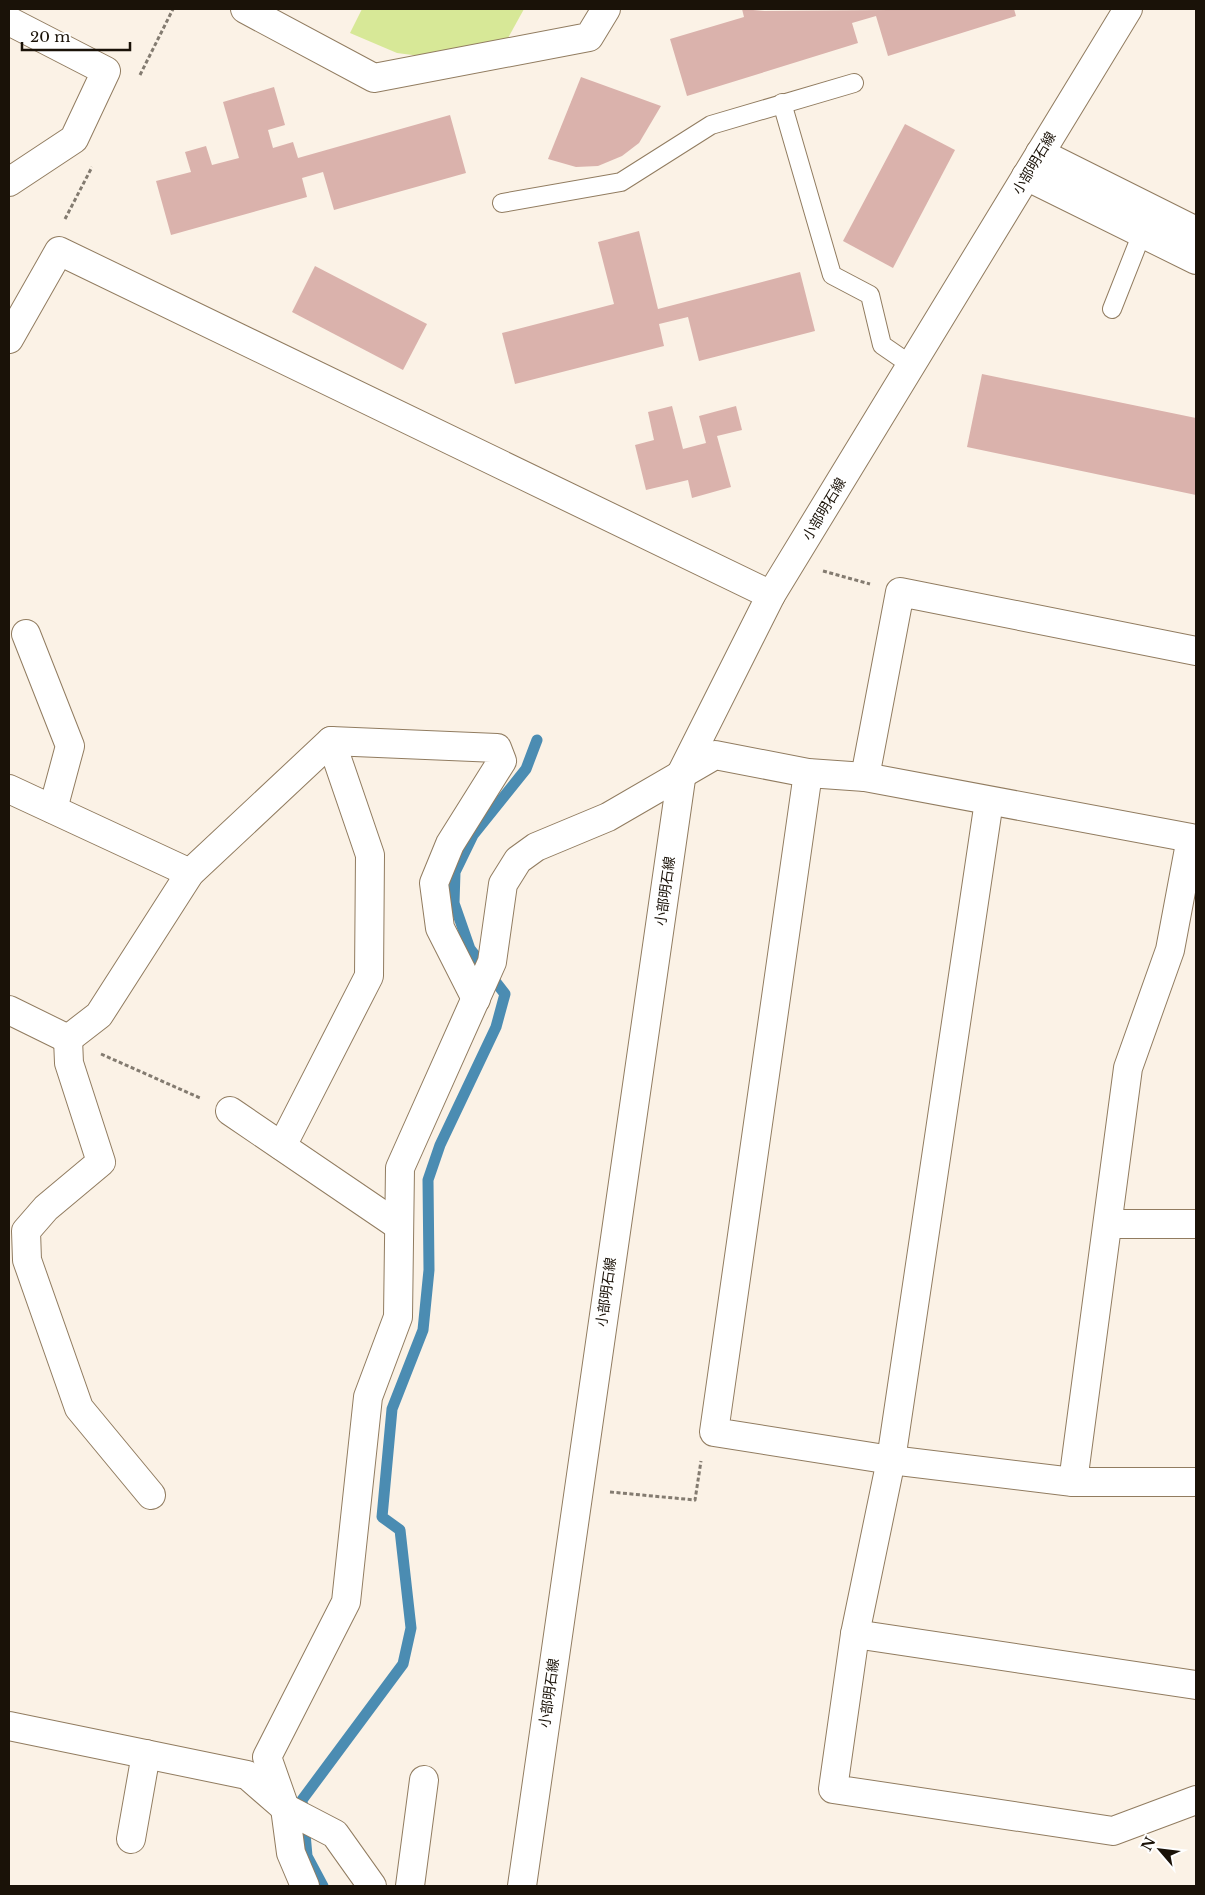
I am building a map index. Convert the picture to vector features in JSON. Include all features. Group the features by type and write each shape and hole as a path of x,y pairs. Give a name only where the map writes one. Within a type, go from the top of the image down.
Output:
{"street":[{"path":"245,9 374,78 590,37 606,9"},
{"name":"小部明石線","path":"522,1886 682,772 771,595 1128,9"},
{"path":"9,21 106,71 74,139 9,182"},
{"path":"1040,153 1196,231"},
{"path":"1026,176 1196,260"},
{"path":"9,339 59,251 771,595"},
{"path":"865,777 900,592 1196,651"},
{"path":"26,634 70,746 53,810"},
{"path":"68,1039 99,1015 190,873 331,742 497,748 502,761 450,844 434,883 440,928 485,981"},
{"path":"282,1146 369,976 370,855 331,742"},
{"path":"305,1886 291,1853 284,1808 267,1757 346,1602 368,1397 398,1317 400,1168 485,981 503,884 518,860 536,847 608,817 682,772 715,755 808,773 865,777 1191,838 1170,950 1128,1068 1073,1482"},
{"path":"808,773 714,1432 891,1460 1073,1482 1196,1482"},
{"path":"9,789 190,873"},
{"path":"989,801 891,1460 855,1634 833,1789 1113,1831 1196,1800"},
{"path":"9,1010 68,1039"},
{"path":"68,1039 69,1063 101,1162 46,1208 26,1231 27,1260 79,1408 151,1495"},
{"path":"230,1111 400,1226"},
{"path":"1108,1224 1196,1224"},
{"path":"855,1634 1196,1685"},
{"path":"9,1726 247,1776 284,1808 335,1834 363,1879"},
{"path":"131,1839 146,1754"},
{"path":"410,1886 424,1780"}],"lane":[{"path":"502,203 621,182 711,125 854,83"},
{"path":"782,103 832,275 870,295 882,345 911,365"},
{"path":"1112,309 1142,233"}],"path":[{"path":"63,224 97,159"},
{"path":"68,1039 230,1111"},
{"path":"607,1492 695,1500 704,1445 714,1432"}],"green space":[{"path":"362,9 524,9 508,38 420,56 397,53 350,33"}],"building":[{"path":"742,9 764,11 1014,9 1016,16 888,56 876,16 852,23 858,43 687,96 670,39 744,17"},
{"path":"581,77 661,106 639,143 622,156 598,166 576,167 548,159"},
{"path":"274,87 285,125 268,130 273,148 293,142 298,158 450,115 466,173 334,210 323,172 302,178 307,197 171,235 156,181 191,172 185,152 206,146 212,165 239,158 223,102"},
{"path":"905,124 955,150 893,268 843,241"},
{"path":"639,231 658,309 800,272 815,331 699,361 688,317 659,324 664,346 515,384 502,333 614,304 598,242"},
{"path":"315,266 427,324 403,370 292,312"},
{"path":"982,374 1196,418 1196,495 967,447"},
{"path":"672,406 683,449 706,443 699,416 736,406 742,430 717,436 731,487 692,498 688,480 646,490 635,445 654,440 648,412"}],"waterway":[{"path":"323,1886 307,1856 302,1800 403,1664 411,1628 400,1530 382,1517 392,1409 423,1330 429,1270 428,1180 440,1145 496,1027 505,994 470,949 454,903 455,872 473,835 526,769 537,740"}]}
